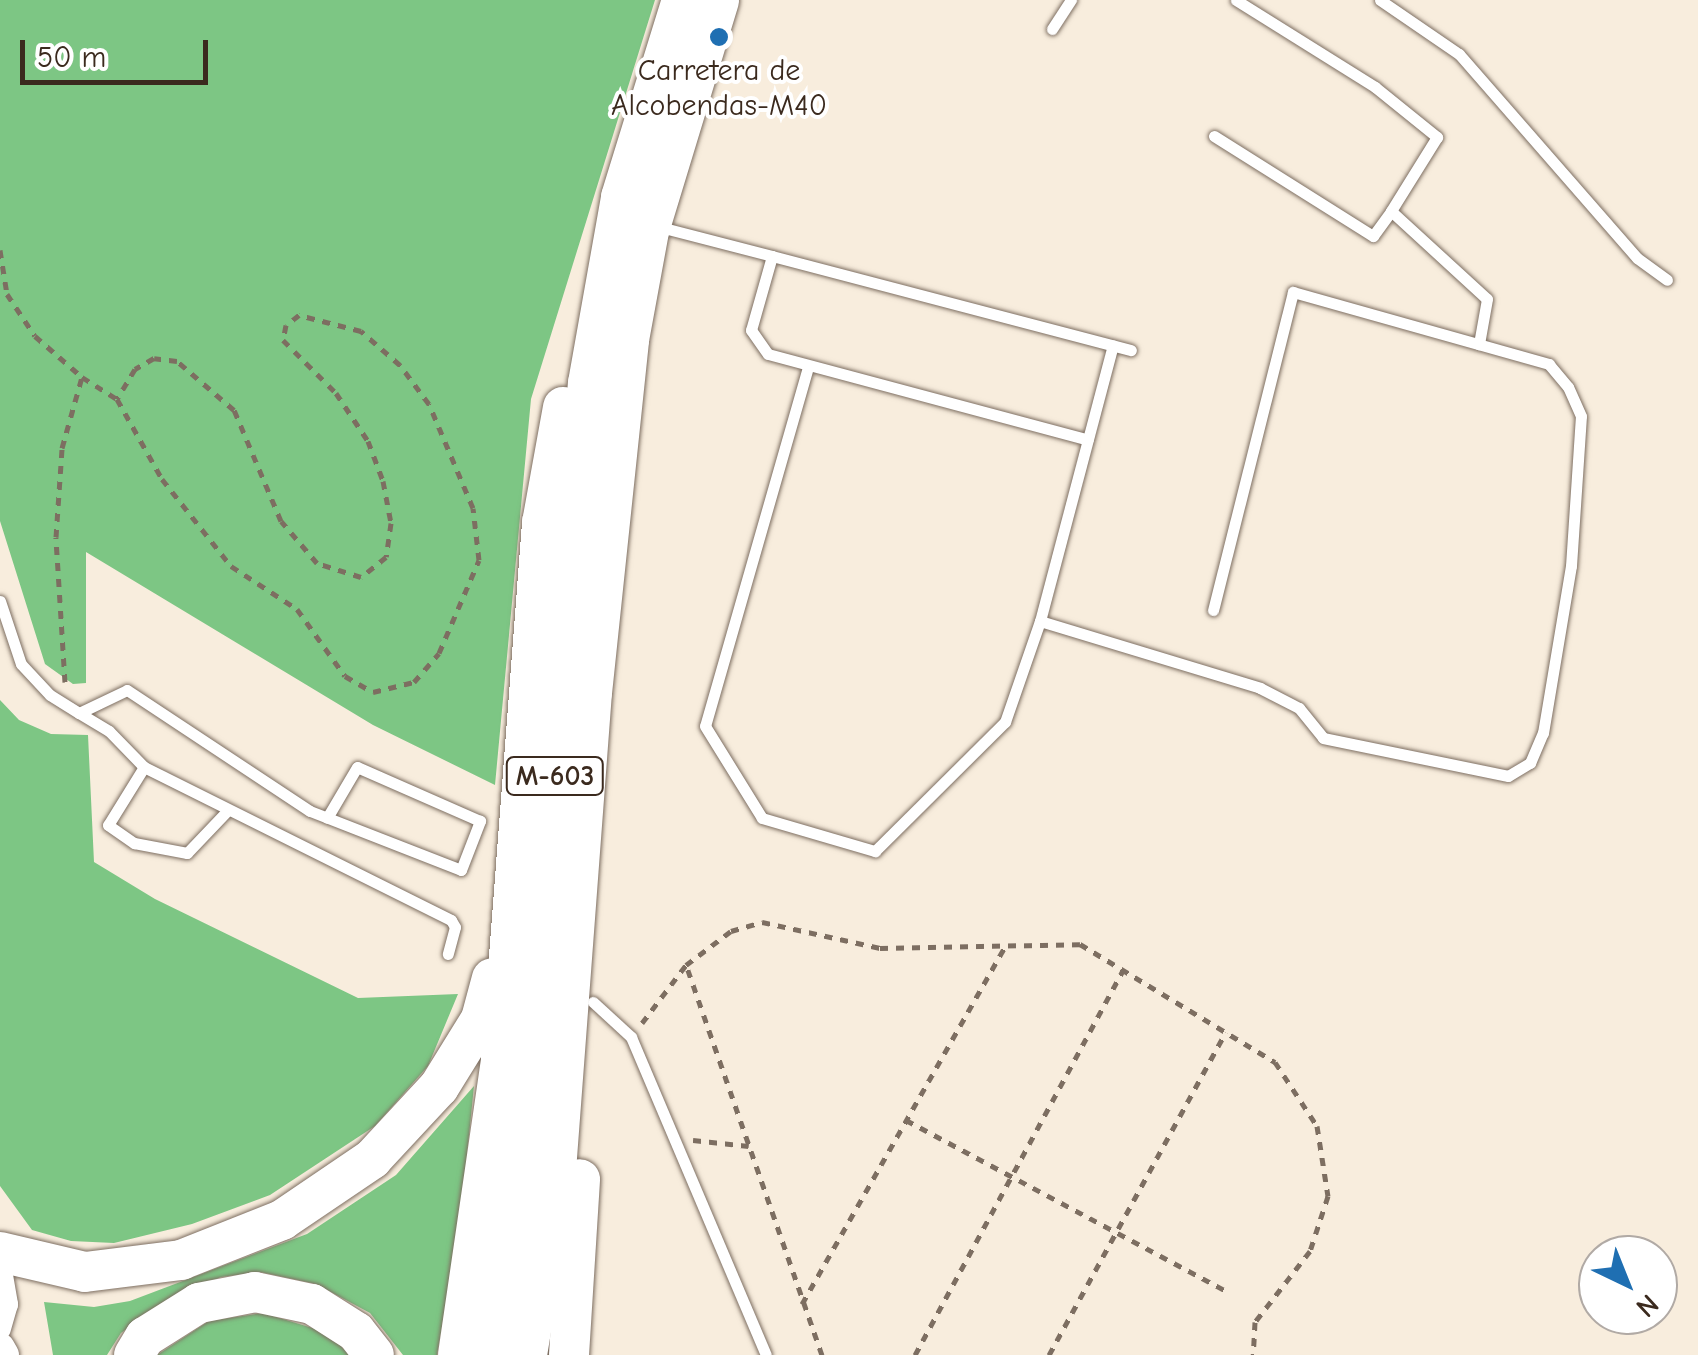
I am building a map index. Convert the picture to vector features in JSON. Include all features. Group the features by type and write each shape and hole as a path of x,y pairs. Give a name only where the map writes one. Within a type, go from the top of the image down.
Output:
{"highway":[{"name":"M-603","path":"494,1355 521,1172 588,383 622,197 682,0"},
{"name":"M-603","path":"527,1355 554,1184 592,694 629,340 651,226 719,0"},
{"path":"458,1355 501,1062 542,523 582,307 622,197"},
{"path":"569,1355 593,1002 592,694"},
{"path":"0,1252 85,1272 181,1260 282,1220 372,1160 439,1087 481,1018 509,922"},
{"path":"557,1355 572,1286"},
{"path":"134,1355 146,1338 199,1303 255,1292 312,1304 356,1332 374,1355"}],"street":[{"path":"0,1264 7,1304 0,1329"},
{"path":"0,1348 4,1355"}],"lane":[{"path":"1052,29 1071,0"},
{"path":"1214,136 1373,236 1438,137 1375,87 1236,0"},
{"path":"1380,0 1459,54 1636,258 1667,280"},
{"path":"1391,210 1487,299 1479,344"},
{"path":"651,226 1132,350"},
{"path":"772,256 751,330 755,344 808,367 1088,440"},
{"path":"1040,621 1260,688 1298,708 1323,738 1508,776 1530,763 1543,733 1571,566 1582,416 1549,364 1293,292 1212,610"},
{"path":"808,367 705,726 762,818 875,851 1005,722 1040,621 1113,346"},
{"path":"0,601 21,664 67,705 109,730 144,767 226,812 451,920 455,927 448,954"},
{"path":"79,713 127,690 327,818 461,870 480,821 357,767 327,818"},
{"path":"144,767 108,825 134,843 187,852 226,812"},
{"path":"593,1002 632,1037 766,1355"}],"path":[{"path":"0,250 7,294 35,336 82,377 117,399 162,480 231,566 297,609 345,676 373,692 414,682 439,653 479,560 472,508 455,457 400,364 361,331 324,318 299,315 286,325 282,340 336,394 368,441 384,481 391,523 386,556 360,577 317,563 293,535 234,410 177,361 154,358 135,369 117,399"},
{"path":"67,705 56,537 62,448 82,377"},
{"path":"632,1037 686,965 731,931 762,922 880,948 1007,942 1080,944 1276,1062 1317,1126 1328,1196 1310,1252 1255,1322 1253,1355"},
{"path":"802,1304 1007,942"},
{"path":"686,965 822,1355"},
{"path":"915,1355 1122,970"},
{"path":"1049,1355 1226,1032"},
{"path":"906,1120 1014,1172 1230,1293"},
{"path":"673,1137 749,1146"}],"green space":[{"path":"0,0 655,0 531,399 495,785 373,725 86,552 86,683 73,684 45,664 0,521"},
{"path":"0,700 19,720 51,734 88,735 94,862 155,899 358,998 458,994 428,1066 375,1126 270,1195 192,1224 114,1243 71,1241 32,1230 0,1186"},
{"path":"474,1086 460,1224 437,1355 403,1355 370,1313 316,1284 260,1272 221,1277 165,1301 121,1333 107,1355 53,1355 44,1302 94,1307 130,1301 307,1234 396,1175"},
{"path":"263,1313 329,1333 349,1355 157,1355 209,1321"}],"place":[{"name":"Carretera de Alcobendas-M40","path":"719,37"}]}
